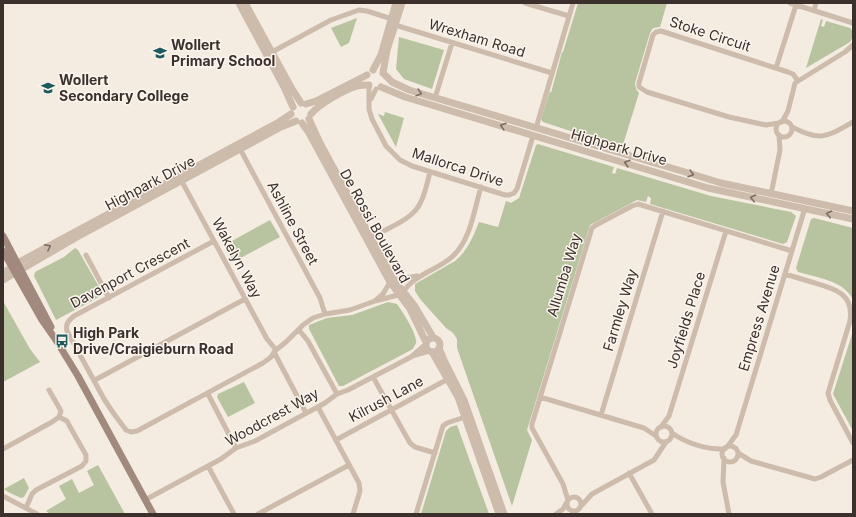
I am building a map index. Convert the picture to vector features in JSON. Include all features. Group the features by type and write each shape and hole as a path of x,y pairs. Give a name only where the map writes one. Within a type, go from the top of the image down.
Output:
{"main road":[{"path":"3,236 42,320 78,376 153,514"},
{"path":"3,251 17,268"}],"street":[{"path":"239,3 284,87 292,110"},
{"path":"245,3 292,89 303,103 316,101 378,70 384,74"},
{"path":"310,116 318,106 348,90 357,86 374,87 386,80 384,74 396,3"},
{"path":"374,87 367,81 381,54 402,3"},
{"path":"525,3 569,16"},
{"path":"536,128 573,3"},
{"path":"814,10 816,3"},
{"path":"776,68 793,4 853,23"},
{"name":"Wrexham Road","path":"272,52 331,20 359,10 367,11 452,43 552,73"},
{"name":"Stoke Circuit","path":"781,122 766,125 729,117 647,92 640,87 638,83 653,35 658,31 667,32 790,73 798,81"},
{"path":"435,98 452,43"},
{"path":"769,202 780,150 777,128 788,110 794,86 798,81 845,52 853,45"},
{"path":"845,52 853,50"},
{"name":"Highpark Drive","path":"384,74 389,80 402,87 435,98 721,183 853,211"},
{"name":"Highpark Drive","path":"374,87 708,188 853,219"},
{"name":"Mallorca Drive","path":"374,87 369,104 372,119 390,151 406,164 430,172 507,195 514,193 517,188 533,136"},
{"name":"Highpark Drive","path":"239,147 279,122 292,110 303,103"},
{"name":"De Rossi Boulevard","path":"303,103 310,108 310,116 320,143 371,237 392,281"},
{"name":"De Rossi Boulevard","path":"292,110 299,122 309,133 392,281 401,293 426,343"},
{"path":"780,150 792,132 788,110"},
{"name":"Highpark Drive","path":"17,268 239,147 281,127 299,122 310,116"},
{"path":"781,122 786,121 803,133"},
{"path":"778,134 784,137 803,133 825,136 853,122"},
{"name":"Stoke Circuit","path":"766,125 778,134"},
{"name":"Ashline Street","path":"239,147 320,298 325,314"},
{"path":"371,237 405,218 418,208 430,172"},
{"name":"Wakelyn Way","path":"180,178 245,299 275,351 306,413"},
{"path":"401,293 410,283 448,260 460,248 467,235 481,187"},
{"path":"805,208 806,201"},
{"name":"Allumba Way","path":"568,501 563,484 532,428 532,421 592,228 636,204 792,251"},
{"name":"Empress Avenue","path":"726,448 736,434 805,208"},
{"name":"Farmley Way","path":"601,415 663,211"},
{"name":"Joyfields Place","path":"660,428 669,416 726,230"},
{"name":"Davenport Crescent","path":"214,241 71,318 68,322 66,327 67,331 114,414 126,430 131,432 137,431 263,363 313,318 325,314 350,310 401,293"},
{"path":"86,255 109,298"},
{"path":"3,273 17,268"},
{"path":"3,280 17,268"},
{"path":"785,274 836,290 844,296 849,305 850,321 828,393 830,400 853,444"},
{"path":"375,301 383,294 392,281 420,276"},
{"name":"De Rossi Boulevard","path":"401,293 414,305 433,337"},
{"path":"95,380 245,299"},
{"path":"299,330 308,341 337,394"},
{"path":"499,514 458,397 431,352 426,348 426,343 429,338 433,337 439,340 439,348 464,400 504,514"},
{"name":"Woodcrest Way","path":"145,500 228,455 236,448 255,441 318,407 337,394 348,390 411,356 426,343"},
{"path":"431,352 436,351 439,348"},
{"name":"Woodcrest Way","path":"411,356 431,352"},
{"path":"373,377 410,443 415,447 435,453"},
{"name":"Kilrush Lane","path":"336,440 448,379"},
{"path":"3,449 52,422 59,416 61,411 49,390"},
{"path":"208,394 236,448"},
{"path":"540,397 644,428 667,427 684,440 710,448 732,447 751,461"},
{"path":"318,407 360,487 353,514"},
{"path":"26,508 32,494 36,490 82,466 86,461 86,455 69,425 59,416"},
{"name":"Joyfields Place","path":"669,416 671,431"},
{"path":"416,514 443,426 447,423 465,417"},
{"path":"644,428 661,441 684,440"},
{"path":"658,454 657,437 660,428"},
{"path":"556,514 568,501 576,497 592,494 654,460 671,437 671,431"},
{"name":"Empress Avenue","path":"736,434 737,451"},
{"path":"710,448 728,462 751,461 815,479 853,460"},
{"path":"726,448 723,457 723,482 729,514"},
{"path":"724,476 733,461 738,457 737,451"},
{"path":"259,514 349,465"},
{"path":"208,466 234,514"},
{"path":"629,474 652,514"},
{"name":"Allumba Way","path":"563,484 576,497"},
{"path":"556,514 574,512 578,510 592,494"},
{"path":"3,496 37,514"},
{"path":"576,497 581,500 582,514"},
{"path":"568,501 568,507 574,512"}],"green space":[{"path":"578,3 667,3 660,27 653,28 650,33 635,83 636,89 639,93 622,148 543,122 541,119 550,91 551,93 562,52"},
{"path":"357,18 349,43 341,47 331,28"},
{"path":"821,19 823,20 821,26 824,27 826,21 850,28 853,33 852,39 850,42 806,68"},
{"path":"399,37 444,50 432,89 404,79 396,69"},
{"path":"385,112 404,118 396,147 378,114 384,116"},
{"path":"538,144 614,167 612,173 615,174 617,168 711,196 791,212 796,216 787,242 783,244 650,204 651,198 648,196 646,202 637,200 590,225 527,430 532,440 512,506 457,348 457,339 420,299 415,291 415,284 460,257 470,243 479,222 498,227 506,201 511,203 519,198 536,145"},
{"path":"814,218 853,228 853,299 843,288 836,284 821,278 798,272 796,268 811,219"},
{"path":"270,220 280,237 233,262 225,248 231,245 230,242"},
{"path":"75,248 78,250 102,292 101,296 56,320 34,276 35,272 64,257"},
{"path":"3,301 30,349 40,362 3,382"},
{"path":"388,302 397,304 415,335 416,344 413,349 343,386 339,386 309,329 309,325 327,318 352,315"},
{"path":"853,331 853,431 833,394"},
{"path":"244,382 255,403 228,417 217,397 218,394"},
{"path":"457,425 489,514 421,514 446,431 450,427"},
{"path":"98,465 125,514 50,514 46,511 66,499 59,486 72,479 79,493 94,485 87,471"},
{"path":"24,478 29,488 24,497 21,498 4,489"}],"place":[{"name":"Wollert Primary School","path":"160,53"},
{"name":"Wollert Secondary College","path":"48,88"},
{"name":"High Park Drive/Craigieburn Road","path":"62,341"}]}
